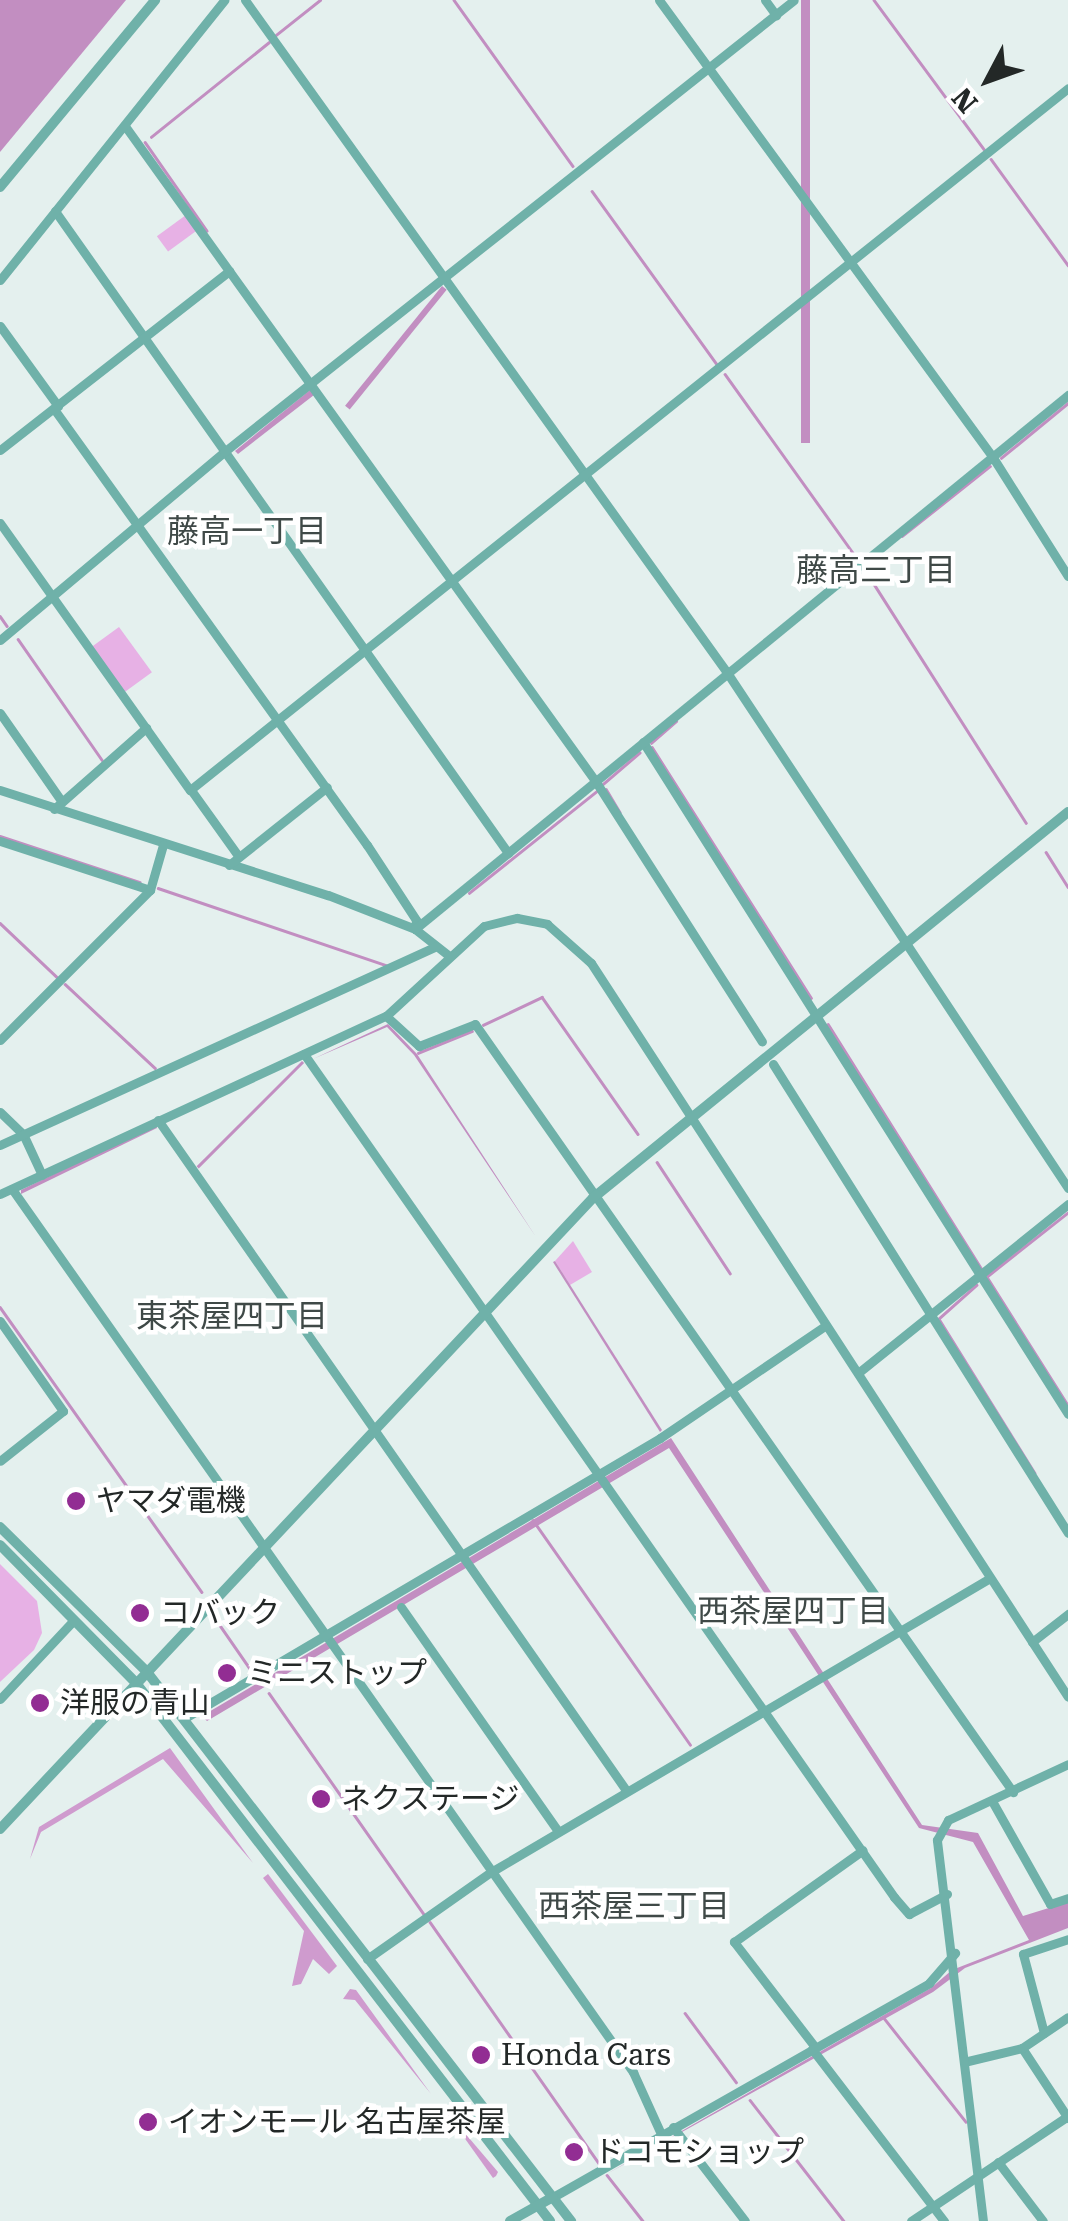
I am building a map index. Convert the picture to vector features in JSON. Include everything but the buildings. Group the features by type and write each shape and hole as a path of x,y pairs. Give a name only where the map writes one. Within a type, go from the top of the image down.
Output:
{"street":[{"path":"0,187 154,0"},
{"path":"0,280 224,0"},
{"path":"245,0 726,672 908,941 1068,1188"},
{"path":"659,0 992,456 1068,576"},
{"path":"765,0 776,14"},
{"path":"0,640 142,525 224,452 711,72 794,0"},
{"path":"191,790 1068,88"},
{"path":"126,126 596,782 762,1042"},
{"path":"55,211 508,853"},
{"path":"0,450 229,271"},
{"path":"0,326 327,787 416,920 415,928"},
{"path":"415,928 1068,394"},
{"path":"0,523 239,857"},
{"path":"0,713 57,804"},
{"path":"57,804 146,728"},
{"path":"643,742 1068,1414"},
{"path":"228,865 327,787"},
{"path":"0,790 57,804 163,844 415,928 448,955"},
{"path":"0,1829 592,1198 814,1014 1068,812"},
{"path":"0,841 150,890"},
{"path":"0,1040 150,890 163,844"},
{"path":"0,1194 386,1016 448,955 500,920 531,919 564,933 592,963 1068,1697"},
{"path":"0,1145 436,946"},
{"path":"386,1016 419,1046 475,1024 592,1198 733,1389 1014,1792"},
{"path":"304,1054 908,1914 947,1894"},
{"path":"773,1064 1068,1533"},
{"path":"0,1112 23,1134 42,1175"},
{"path":"158,1120 626,1790"},
{"path":"12,1189 633,2072 662,2134"},
{"path":"858,1372 1068,1204"},
{"path":"183,1719 329,1641 603,1480 825,1326"},
{"path":"0,1461 63,1411 2,1328"},
{"path":"0,1528 147,1672 572,2221"},
{"path":"0,1545 136,1683 550,2221"},
{"path":"367,1959 491,1872 990,1578"},
{"path":"400,1606 558,1832"},
{"path":"1032,1642 1068,1614"},
{"path":"0,1699 74,1620"},
{"path":"983,2221 957,1963 938,1840 942,1826 1066,1769"},
{"path":"992,1801 1050,1904 1068,1898"},
{"path":"862,1850 734,1942 944,2221"},
{"path":"1044,2033 1023,1954 1068,1939"},
{"path":"510,2221 662,2134 676,2132 930,1984 957,1963"},
{"path":"968,2061 1022,2048 1067,2018"},
{"path":"911,2221 1068,2117 1022,2048"},
{"path":"676,2132 744,2221"},
{"path":"998,2162 1043,2221"}],"shaded area":[{"path":"0,0 126,0 0,152"},
{"path":"801,0 810,0 810,443 801,443"},
{"path":"186,215 197,230 168,252 157,236"},
{"path":"442,286 447,290 350,409 345,406"},
{"path":"310,390 314,395 238,454 235,451"},
{"path":"119,627 152,672 124,692 91,647"},
{"path":"388,1024 417,1054 536,1237 414,1055 387,1027 313,1059"},
{"path":"302,1061 304,1063 199,1168"},
{"path":"156,1125 157,1128 21,1194 21,1190"},
{"path":"573,1241 592,1272 570,1285 555,1261"},
{"path":"553,1262 662,1430 660,1432"},
{"path":"671,1438 922,1825 978,1833 1023,1916 1068,1902 1068,1928 965,1968 933,1992 605,2175 931,1988 952,1970 1029,1940 973,1842 919,1828 669,1448 207,1721 202,1716"},
{"path":"0,1564 37,1601 42,1633 34,1650 0,1682"},
{"path":"170,1748 253,1863 163,1759 41,1832 30,1859 39,1827"},
{"path":"268,1874 337,1966 329,1974 313,1959 301,1984 292,1986 304,1931 263,1878"},
{"path":"350,1989 356,1990 431,2094 355,2000 343,1999"},
{"path":"441,2105 498,2172 496,2176 493,2178"}],"waterway":[{"path":"276,35 320,0"},
{"path":"454,0 573,166"},
{"path":"874,0 984,149"},
{"path":"151,137 269,42"},
{"path":"145,142 207,231"},
{"path":"991,159 1068,265"},
{"path":"592,191 717,364"},
{"path":"725,374 856,557"},
{"path":"1001,458 1068,403"},
{"path":"902,536 990,466"},
{"path":"867,573 1026,823"},
{"path":"0,616 7,626"},
{"path":"18,639 102,760"},
{"path":"651,743 676,721"},
{"path":"652,747 811,998"},
{"path":"603,784 639,753"},
{"path":"606,789 620,812"},
{"path":"469,893 597,791"},
{"path":"0,836 140,882"},
{"path":"1046,852 1068,887"},
{"path":"158,888 386,965"},
{"path":"0,923 57,977"},
{"path":"65,984 155,1068"},
{"path":"483,1025 542,997 638,1134"},
{"path":"828,1024 981,1268"},
{"path":"418,1053 472,1031"},
{"path":"657,1162 730,1273"},
{"path":"1068,1213 987,1277 1068,1405"},
{"path":"977,1285 939,1319 1035,1473"},
{"path":"0,1307 202,1592"},
{"path":"533,1520 690,1744"},
{"path":"217,1621 253,1673"},
{"path":"269,1693 424,1914"},
{"path":"430,1922 599,2163"},
{"path":"685,2013 736,2082"},
{"path":"884,2018 966,2122"},
{"path":"750,2100 844,2221"},
{"path":"607,2175 643,2221"}],"place":[{"name":"ヤマダ電機","path":"76,1501"},
{"name":"コバック","path":"140,1613"},
{"name":"ミニストップ","path":"227,1673"},
{"name":"洋服の青山","path":"40,1703"},
{"name":"ネクステージ","path":"321,1799"},
{"name":"Honda Cars","path":"481,2055"},
{"name":"イオンモール 名古屋茶屋","path":"148,2122"},
{"name":"ドコモショップ","path":"574,2152"}],"district":[{"name":"藤高一丁目","path":"247,531"},
{"name":"藤高三丁目","path":"876,570"},
{"name":"東茶屋四丁目","path":"232,1316"},
{"name":"西茶屋四丁目","path":"793,1611"},
{"name":"西茶屋三丁目","path":"634,1906"}]}
